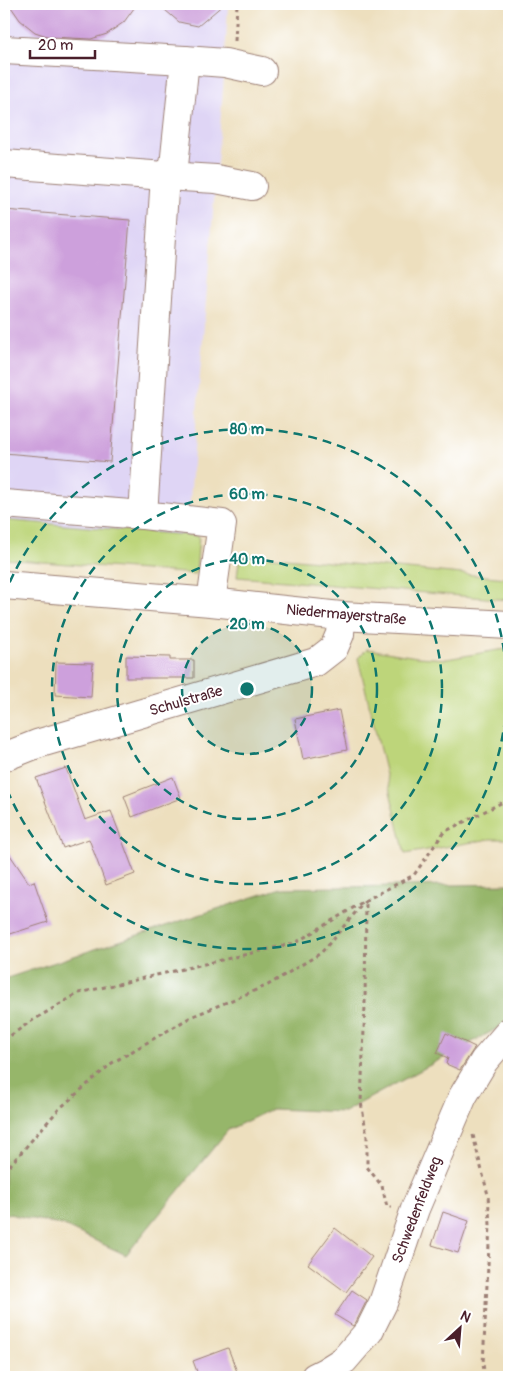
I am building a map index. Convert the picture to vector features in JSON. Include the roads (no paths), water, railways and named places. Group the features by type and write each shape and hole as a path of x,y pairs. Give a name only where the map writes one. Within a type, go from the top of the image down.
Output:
{"main road":[{"path":"4,50 185,60 233,64 262,71"},
{"path":"143,515 165,176 174,166 185,60"},
{"path":"4,164 216,179 252,186"},
{"path":"4,504 143,515 222,524 211,602"},
{"name":"Niedermayerstraße","path":"4,585 211,602 341,616 509,625"},
{"name":"Schulstraße","path":"4,757 37,744 316,662 334,648 340,634 341,616"},
{"name":"Schwedenfeldweg","path":"315,1377 344,1360 369,1331 383,1303 415,1209 463,1096 484,1062 509,1032"}]}
